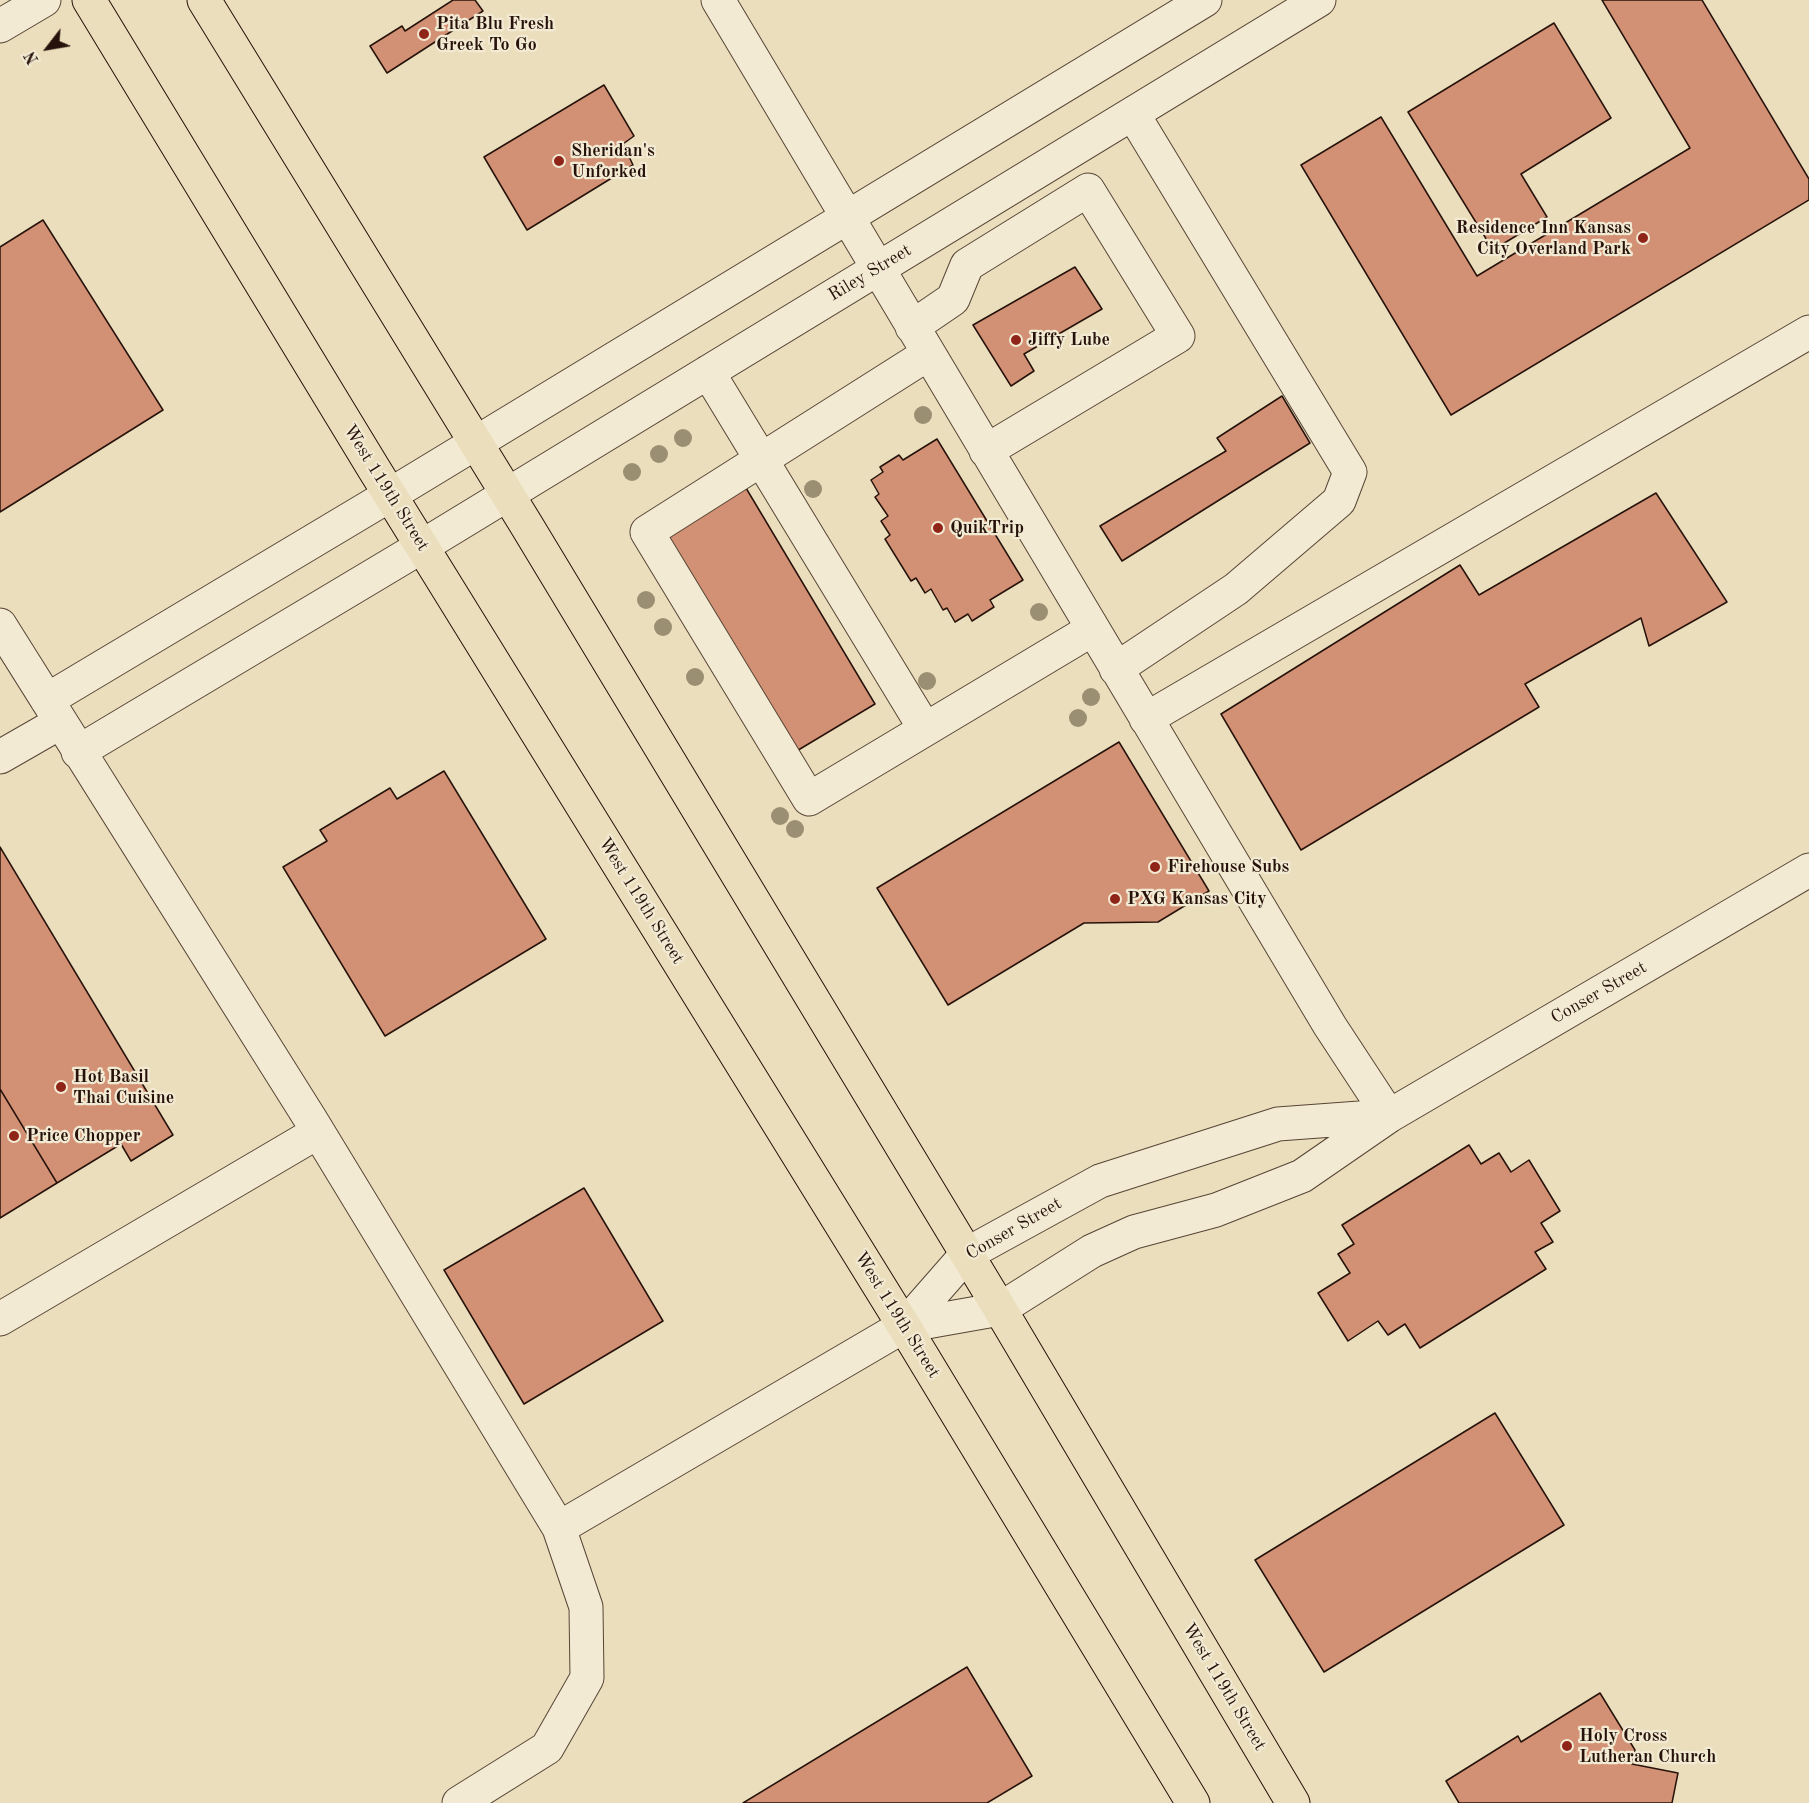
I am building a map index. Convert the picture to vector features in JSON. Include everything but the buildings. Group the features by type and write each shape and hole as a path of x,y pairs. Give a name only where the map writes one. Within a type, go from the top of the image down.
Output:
{"main road":[{"name":"West 119th Street","path":"89,0 390,495 904,1326 1193,1803"},
{"name":"West 119th Street","path":"204,0 476,443 967,1254 1293,1803"}],"street":[{"path":"0,26 44,0"},
{"path":"718,0 1330,1026 1389,1116"},
{"path":"0,757 54,711 390,495 1205,0"},
{"name":"Riley Street","path":"78,752 422,547 1319,0"},
{"path":"1116,669 1236,589 1339,501 1350,472 1133,114"},
{"path":"986,451 1178,336 1088,190 966,265 953,298 920,340 761,460 647,532 809,799 1092,629"},
{"path":"1146,718 1809,332"},
{"path":"708,372 925,729"},
{"path":"0,625 78,752 149,859 559,1528 586,1607 587,1678 547,1748 459,1803"},
{"name":"Conser Street","path":"904,1326 1000,1309 1092,1251 1124,1236 1216,1210 1302,1176 1389,1116 1809,870"},
{"name":"Conser Street","path":"904,1326 967,1254 1100,1181 1148,1164 1207,1149 1278,1124 1389,1116"},
{"path":"0,1319 318,1132"},
{"path":"559,1528 904,1326"}],"place":[{"name":"Pita Blu Fresh Greek To Go","path":"424,34"},
{"name":"Sheridan's Unforked","path":"559,161"},
{"name":"Residence Inn Kansas City Overland Park","path":"1643,238"},
{"name":"Jiffy Lube","path":"1016,340"},
{"name":"QuikTrip","path":"938,528"},
{"name":"Firehouse Subs","path":"1155,867"},
{"name":"PXG Kansas City","path":"1115,899"},
{"name":"Hot Basil Thai Cuisine","path":"61,1087"},
{"name":"Price Chopper","path":"14,1136"},
{"name":"Holy Cross Lutheran Church","path":"1567,1746"}]}
